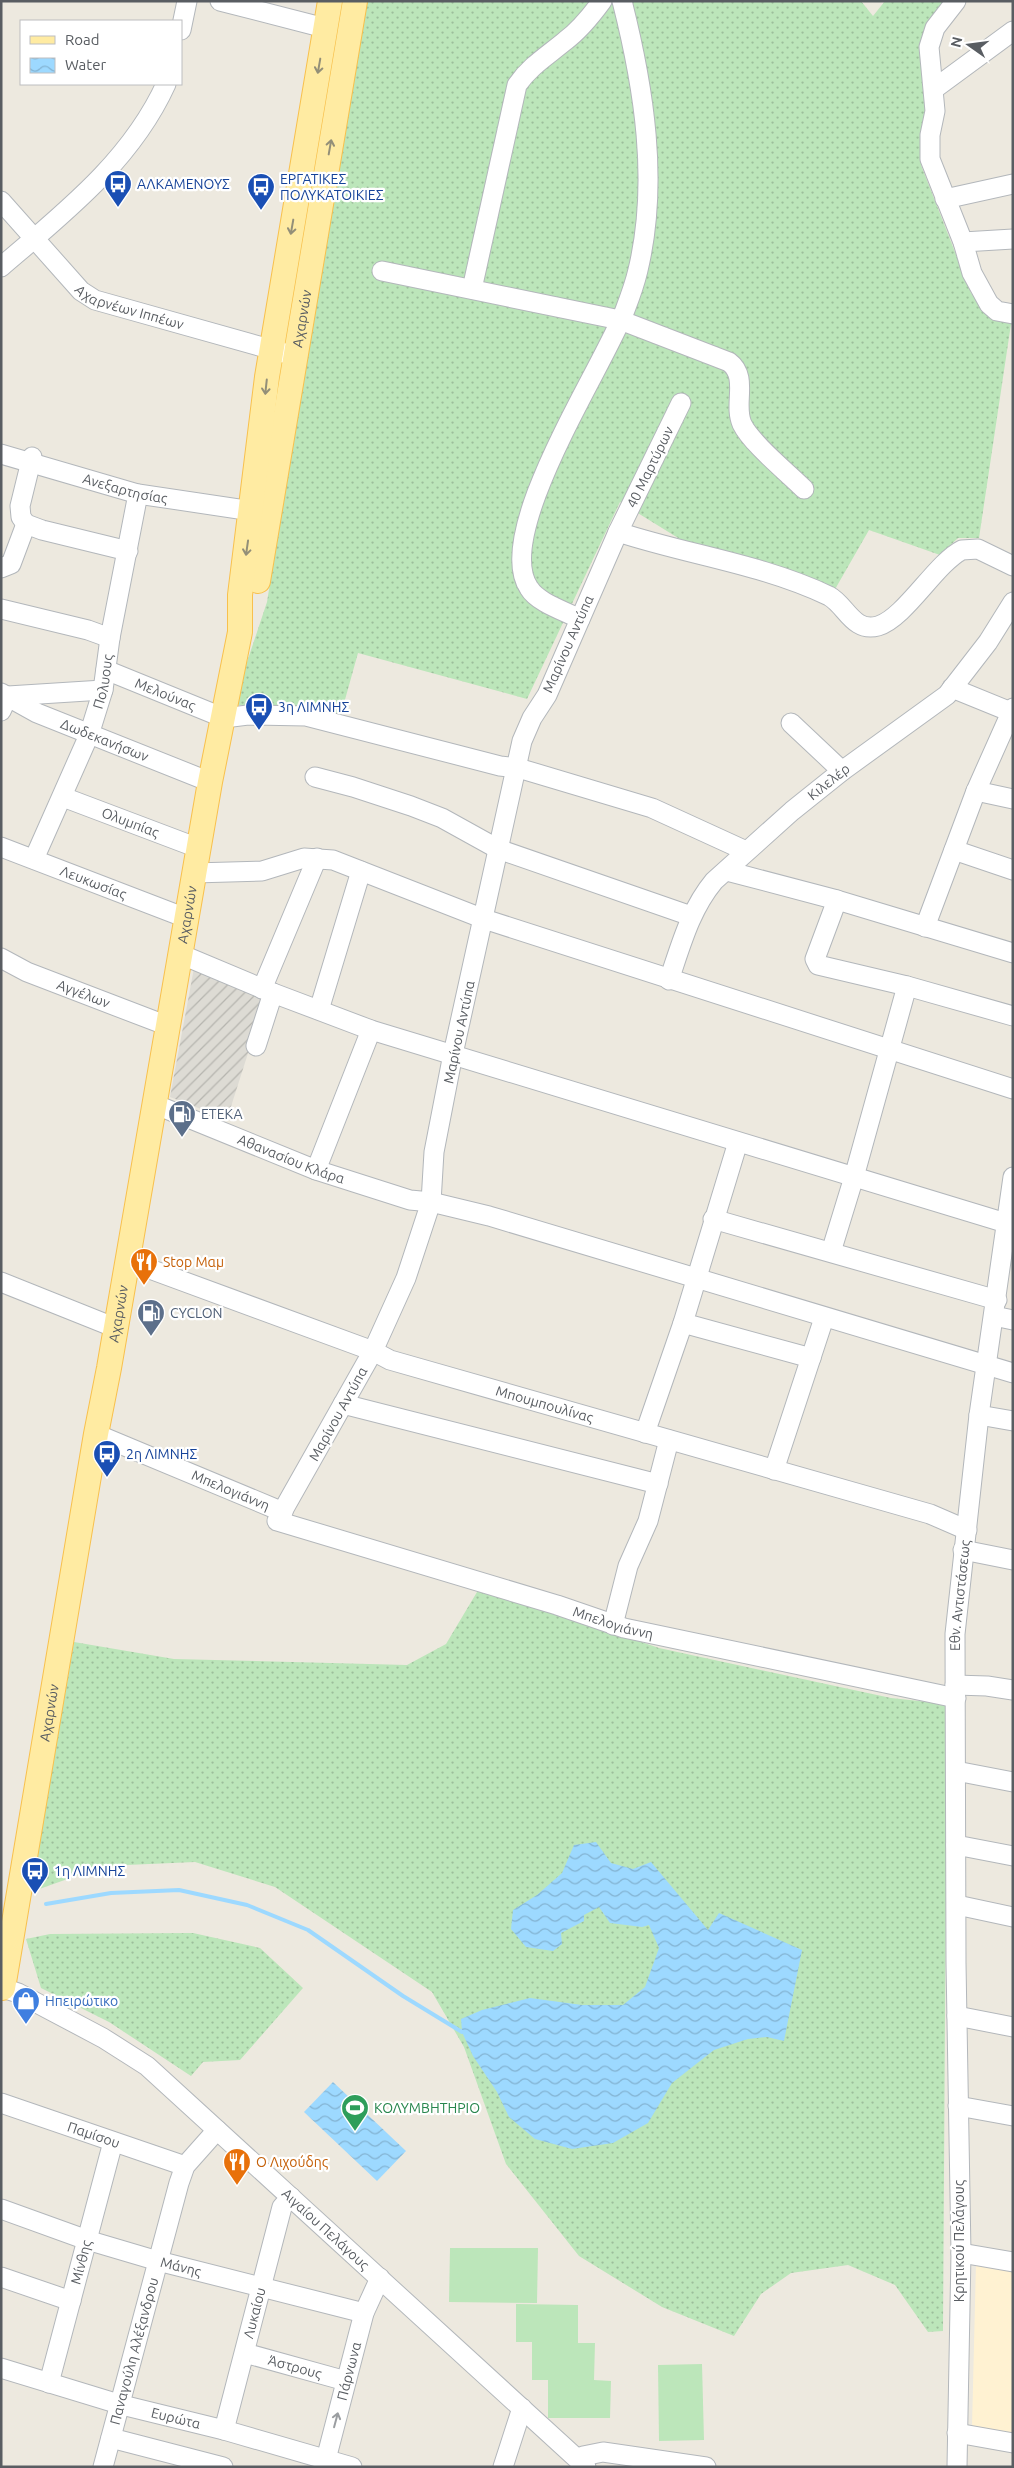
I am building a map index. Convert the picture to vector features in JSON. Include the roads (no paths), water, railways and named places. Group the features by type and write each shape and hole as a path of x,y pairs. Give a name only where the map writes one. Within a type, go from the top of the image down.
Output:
{"main road":[{"name":"Αχαρνών","path":"2,1991 198,848 240,632 240,595 271,350 330,1"},
{"name":"Αχαρνών","path":"240,632 255,598 355,1"}],"street":[{"path":"182,25 187,1"},
{"path":"220,1 325,28"},
{"path":"472,289 517,85 527,70 586,22 602,1"},
{"path":"580,619 539,597 529,588 524,575 522,559 523,539 539,485 620,320 638,269 645,222 648,175 647,132 641,86 622,1"},
{"path":"956,1 935,28 929,47 935,111 930,135 930,159 944,199 963,242 972,273 989,304 997,311 1013,314"},
{"path":"934,89 1013,31"},
{"path":"1,267 34,240 100,180 130,143 159,99 166,85"},
{"path":"944,199 1013,184"},
{"name":"Αχαρνέων Ιππέων","path":"1,201 81,291 95,300 295,356"},
{"path":"963,242 1013,239"},
{"path":"382,270 620,320 729,362 735,366 739,376 741,423 747,432 804,489"},
{"name":"40 Μαρτύρων","path":"618,532 681,403"},
{"name":"Ανεξαρτησίας","path":"1,454 31,460 138,494 252,511"},
{"path":"31,460 20,506 21,516 26,524 42,530 128,551"},
{"name":"Πολυους","path":"34,859 89,735 103,690 110,638 138,494"},
{"path":"1,568 11,564 26,524"},
{"path":"618,532 661,546 742,564 806,586 831,598 850,620 869,626 878,626 892,617 962,550 978,549 1013,566"},
{"name":"Μαρίνου Αντύπα","path":"280,1516 373,1351 406,1278 431,1202 434,1152 452,1054 518,768 522,741 527,727 546,695 618,532"},
{"name":"Κιλελέρ","path":"670,980 691,916 703,894 714,881 842,770 927,708 941,701 988,642 1013,602"},
{"path":"1,609 88,630 110,638"},
{"name":"Μελούνας","path":"106,670 224,718"},
{"path":"925,927 976,791 1012,710 952,688"},
{"path":"3,700 103,690"},
{"name":"Δωδεκανήσων","path":"3,700 210,782"},
{"path":"224,718 248,715 306,716 476,761 518,768 652,808 746,852"},
{"path":"791,723 842,770"},
{"path":"315,777 369,792 442,818 498,849 691,916"},
{"path":"976,791 1013,799"},
{"name":"Ολυμπίας","path":"63,796 198,848"},
{"name":"Λευκωσίας","path":"1,847 186,918"},
{"path":"954,850 1013,870"},
{"path":"256,1046 268,991 317,858"},
{"path":"194,873 262,871 290,861 317,858 333,860 484,920 1013,1089"},
{"path":"318,1010 361,871"},
{"path":"727,871 837,900 1013,953"},
{"path":"837,900 815,959 818,965 907,986 1013,1016"},
{"path":"180,954 268,991 371,1030 1006,1223"},
{"name":"Αγγέλων","path":"1,958 27,972 168,1026"},
{"path":"831,1252 854,1177 907,986"},
{"path":"316,1170 371,1030"},
{"name":"Αθανασίου Κλάρα","path":"154,1104 316,1170 410,1200 431,1202 489,1216 824,1318 1013,1373"},
{"path":"645,1433 682,1323 694,1279 738,1142"},
{"name":"Εθν. Αντιστάσεως","path":"957,2016 956,1610 967,1530 979,1415 1013,1177"},
{"path":"713,1219 831,1252 995,1308 1013,1320"},
{"name":"Μπουμπουλίνας","path":"128,1261 373,1351 390,1360 930,1514 967,1530"},
{"path":"1,1282 116,1328"},
{"path":"774,1470 824,1318"},
{"path":"682,1323 811,1358"},
{"path":"343,1404 658,1484"},
{"path":"979,1415 1013,1421"},
{"name":"Μπελογιάννη","path":"96,1434 280,1516 549,1602 613,1625 956,1691 987,1686 1013,1690"},
{"path":"613,1625 628,1566 648,1521 669,1440"},
{"path":"963,1550 1013,1560"},
{"path":"956,1771 1013,1782"},
{"path":"956,1845 1013,1856"},
{"path":"957,1905 1013,1917"},
{"name":"Αιγαίου Πελάγους","path":"2,1991 32,2006 51,2012 103,2038 147,2066 583,2464"},
{"path":"957,2016 1013,2027"},
{"name":"Κρητικού Πελάγους","path":"957,2016 960,2253 957,2467"},
{"name":"Παμίσου","path":"1,2103 185,2166"},
{"path":"958,2106 1013,2116"},
{"name":"Παναγούλη Αλέξανδρου","path":"104,2467 185,2166 217,2130"},
{"name":"Μίνθης","path":"49,2383 113,2142"},
{"name":"Λυκαίου","path":"224,2430 282,2207 291,2197"},
{"name":"Μάνης","path":"1,2209 87,2240 158,2261 364,2313"},
{"path":"960,2253 1013,2262"},
{"path":"1,2277 71,2300"},
{"name":"Πάρνωνα","path":"325,2463 364,2313 380,2278"},
{"name":"Άστρους","path":"245,2353 346,2381"},
{"name":"Ευρώτα","path":"1,2368 122,2405 224,2430 325,2463 352,2467"},
{"path":"503,2467 522,2408"},
{"path":"957,2433 1013,2443"},
{"path":"111,2438 223,2467"},
{"path":"583,2464 584,2456 603,2452 706,2467"}],"water":[{"path":"596,1842 611,1863 633,1869 651,1862 708,1930 719,1913 802,1950 784,2041 767,2037 748,2039 714,2050 672,2083 648,2123 613,2143 572,2149 535,2139 509,2117 497,2092 473,2056 462,2032 461,2019 482,2010 530,1998 582,2005 623,2005 645,1987 659,1948 649,1925 642,1927 610,1923 599,1907 584,1915 584,1921 561,1933 562,1944 553,1951 526,1947 511,1929 513,1910 537,1895 562,1873 574,1845"},
{"name":"ΚΟΛΥΜΒΗΤΗΡΙΟ","path":"333,2082 406,2151 377,2181 304,2112"}],"waterway":[{"path":"46,1904 111,1893 179,1890 247,1905 308,1930 403,1996 462,2032"}],"place":[{"name":"ΑΛΚΑΜΕΝΟΥΣ","path":"118,208"},
{"name":"ΕΡΓΑΤΙΚΕΣ ΠΟΛΥΚΑΤΟΙΚΙΕΣ","path":"261,211"},
{"name":"3η ΛΙΜΝΗΣ","path":"259,731"},
{"name":"ΕΤΕΚΑ","path":"182,1138"},
{"name":"Stop Μαμ","path":"144,1286"},
{"name":"CYCLON","path":"151,1337"},
{"name":"2η ΛΙΜΝΗΣ","path":"107,1478"},
{"name":"1η ΛΙΜΝΗΣ","path":"35,1895"},
{"name":"Ηπειρώτικο","path":"26,2025"},
{"name":"ΚΟΛΥΜΒΗΤΗΡΙΟ","path":"355,2132"},
{"name":"Ο Λιχούδης","path":"237,2186"}]}
